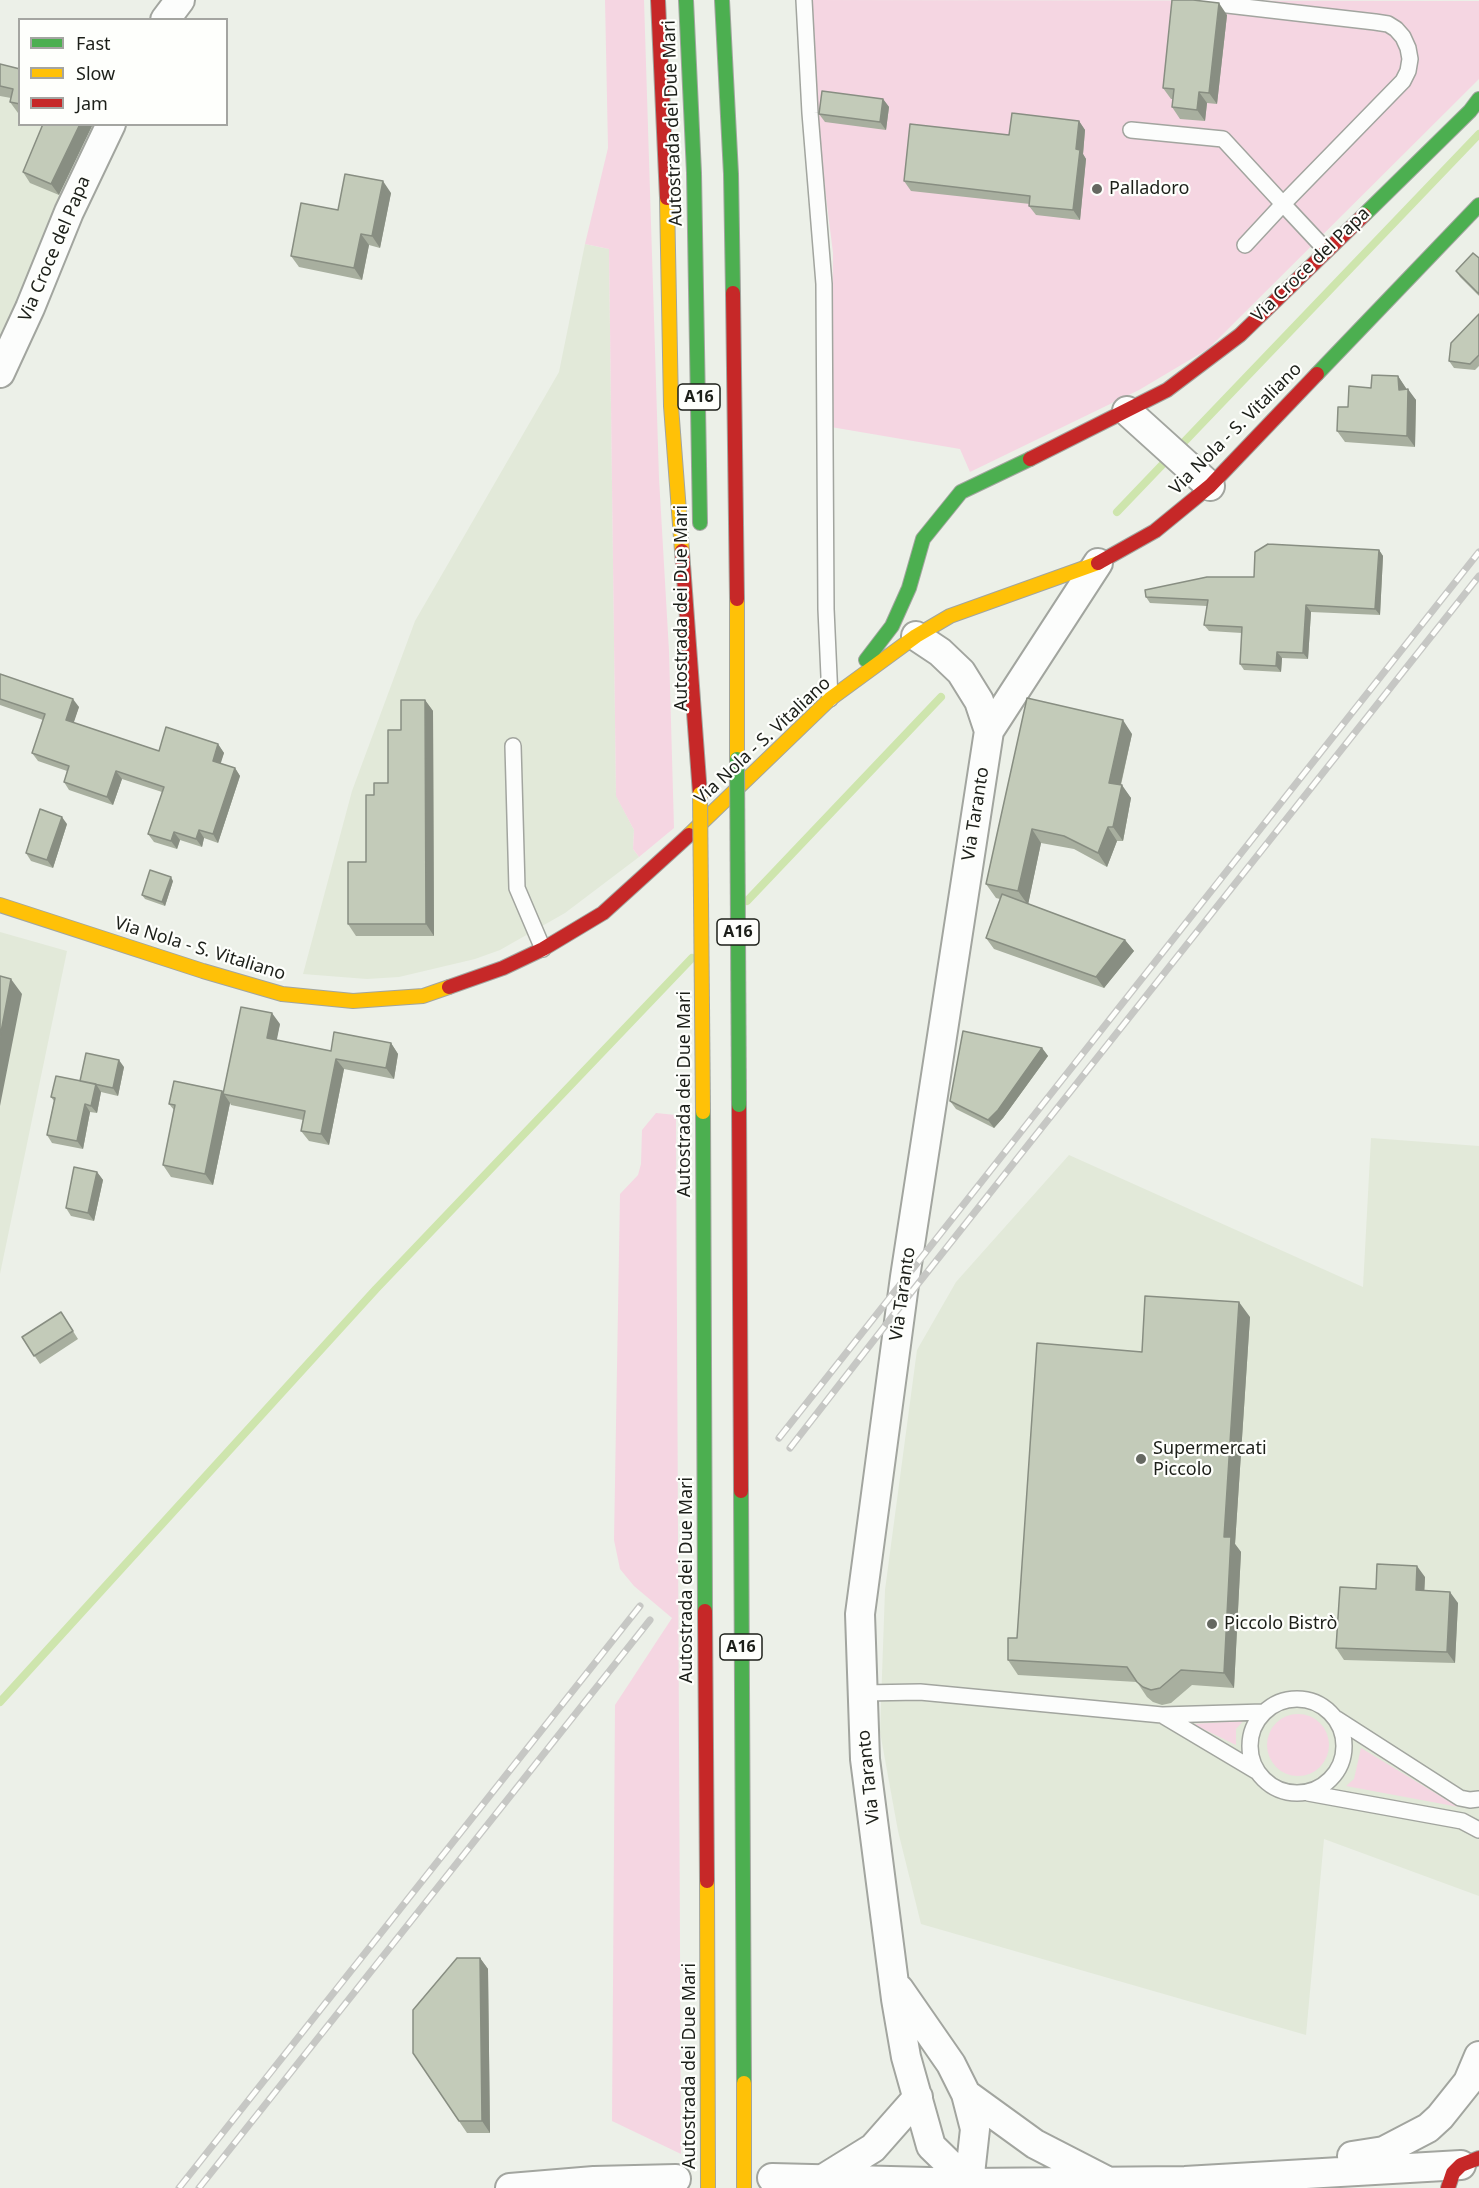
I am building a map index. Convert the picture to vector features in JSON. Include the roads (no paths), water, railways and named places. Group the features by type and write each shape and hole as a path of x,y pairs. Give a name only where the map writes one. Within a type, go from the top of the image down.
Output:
{"main road":[{"path":"658,0 666,173 671,406 700,794"},
{"name":"Autostrada dei Due Mari","path":"686,0 694,172 700,417 700,535"},
{"name":"A16","path":"722,0 731,174 736,397 744,2188"},
{"name":"Via Croce del Papa","path":"830,699 874,651 892,626 909,588 923,539 961,492 1167,390 1240,335 1470,111 1479,99"},
{"name":"Via Nola - S. Vitaliano","path":"0,906 282,994 353,1001 423,996 503,968 543,949 603,913 648,874 830,699 916,636 950,616 1098,563 1155,531 1210,486 1479,205"},
{"name":"Via Croce del Papa","path":"909,588 916,636"},
{"name":"Autostrada dei Due Mari","path":"700,606 708,2188"}],"street":[{"path":"166,18 180,0"},
{"name":"Via Croce del Papa","path":"0,373 30,308 69,212 110,126"},
{"path":"1127,411 1210,486"},
{"path":"989,731 1098,563"},
{"name":"Via Taranto","path":"916,636 940,652 961,672 979,701 989,731 905,1277 866,1568 860,1614 862,1694 865,1759 906,2057 931,2146 969,2183"},
{"name":"Via Taranto","path":"895,1983 951,2064 966,2094 975,2129 969,2183"},
{"path":"1256,2177 1277,2167 1384,2151 1416,2136 1428,2128 1453,2102 1468,2082 1479,2056"},
{"name":"Via Taranto","path":"966,2094 1035,2144 1108,2181"},
{"path":"823,2179 873,2148 918,2097"},
{"path":"772,2178 969,2183 1185,2181 1465,2163"},
{"path":"1256,2177 1357,2188"},
{"path":"510,2188 620,2184 676,2179"}],"lane":[{"path":"804,0 810,113 824,284 826,609 830,699"},
{"path":"1184,0 1388,24 1396,29 1408,48 1410,59 1403,81 1245,245"},
{"path":"1131,130 1223,139 1326,250"},
{"path":"513,746 517,888 543,949"},
{"path":"862,1694 920,1692 1162,1715 1264,1712"},
{"path":"1256,1771 1251,1757 1250,1741 1254,1725 1264,1712 1277,1703 1293,1699 1310,1700 1460,1798 1479,1799"},
{"path":"1162,1715 1256,1771 1278,1790 1293,1794 1308,1793 1462,1821 1479,1830"},
{"path":"1308,1793 1327,1783 1341,1766 1345,1750 1343,1733 1336,1719"}],"waterway":[{"path":"1117,512 1479,134"},
{"path":"747,901 941,697"},
{"path":"0,1702 376,1289 692,958"}],"railway":[{"path":"779,1438 1479,552"},
{"path":"790,1448 1479,576"},
{"path":"179,2188 640,1606"},
{"path":"199,2188 650,1620"}],"place":[{"name":"Palladoro","path":"1097,189"},
{"name":"Supermercati Piccolo","path":"1141,1459"},
{"name":"Piccolo Bistrò","path":"1212,1624"}]}
